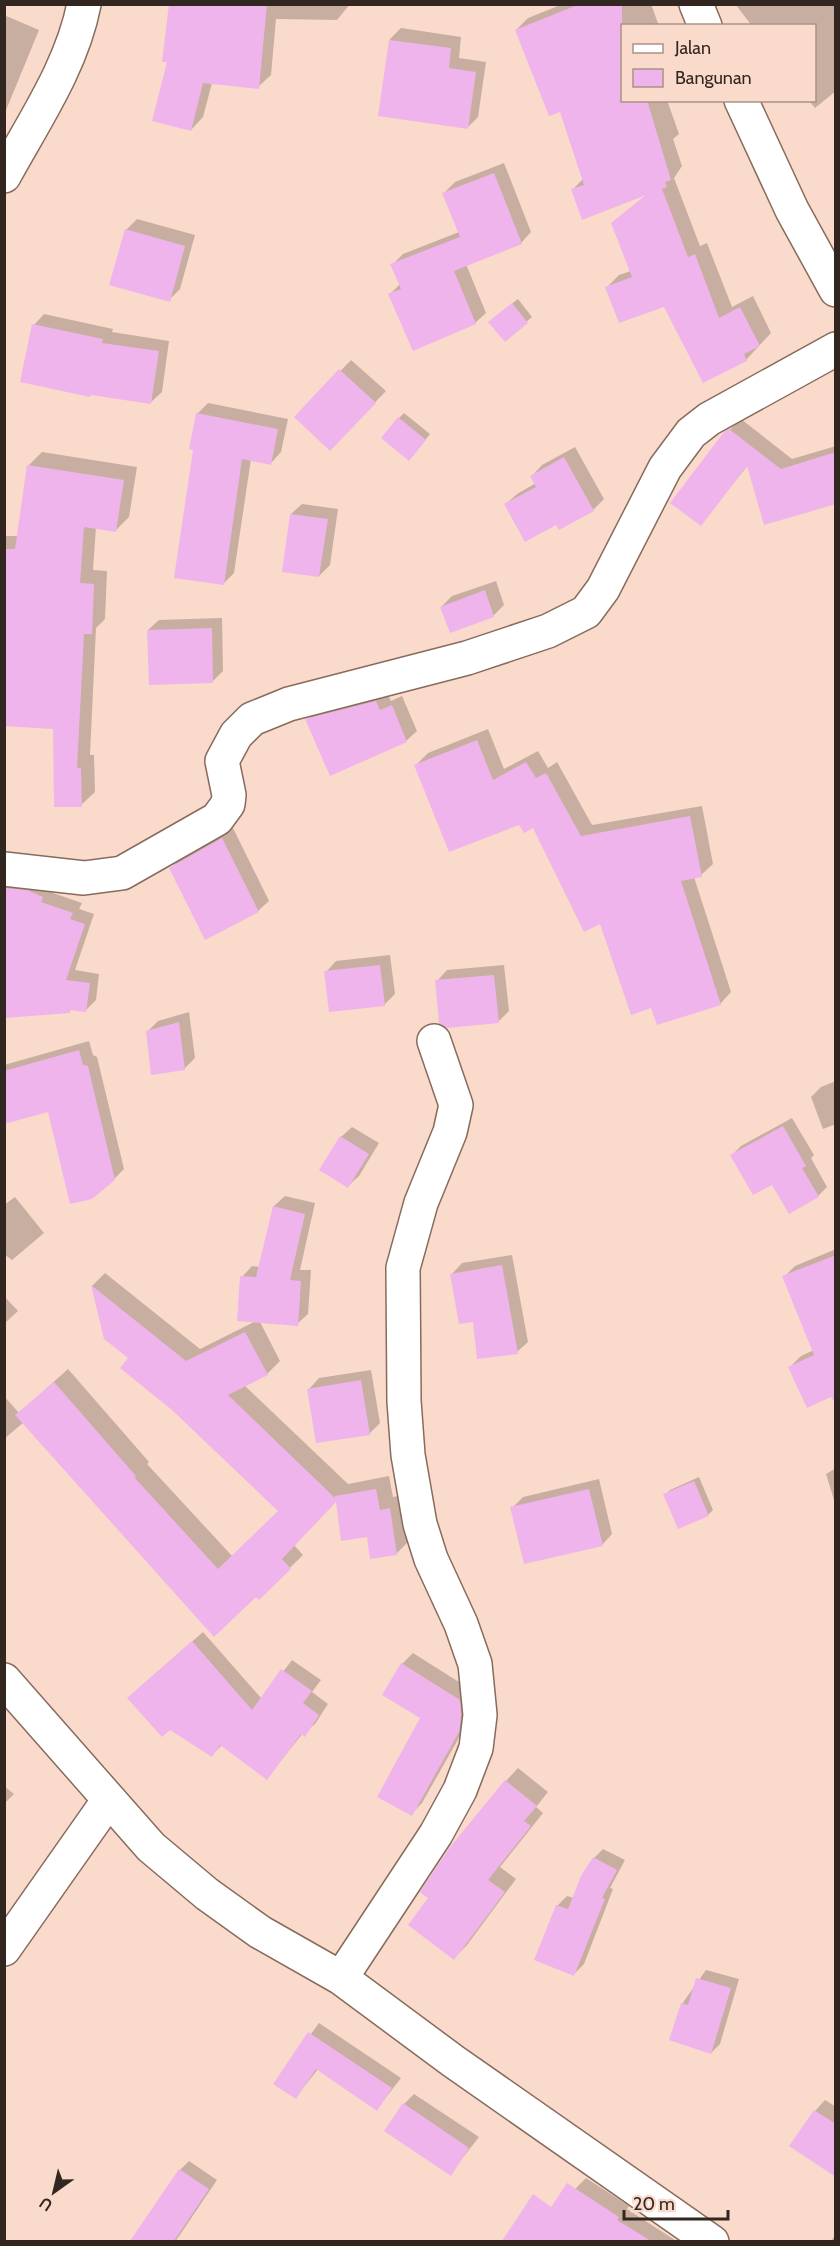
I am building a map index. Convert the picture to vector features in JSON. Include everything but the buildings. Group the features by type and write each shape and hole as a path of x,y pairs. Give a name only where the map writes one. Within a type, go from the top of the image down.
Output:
{"street":[{"path":"4,176 62,69 79,32 84,4"},
{"path":"696,4 704,24"},
{"path":"742,102 792,210 836,290"},
{"path":"4,869 84,878 122,873 217,819 223,812 229,795 222,761 236,735 252,719 289,704 467,658 548,631 586,612 603,589 665,468 691,433 709,419 836,349"},
{"path":"341,1978 436,1834 460,1790 476,1748 480,1715 475,1664 461,1624 431,1559 420,1524 408,1455 404,1401 401,1307 403,1268 421,1203 450,1132 456,1105 434,1041"},
{"path":"4,1680 108,1801 151,1847 207,1894 260,1932 341,1978 453,2061 712,2241"},
{"path":"4,1949 108,1801"}]}
